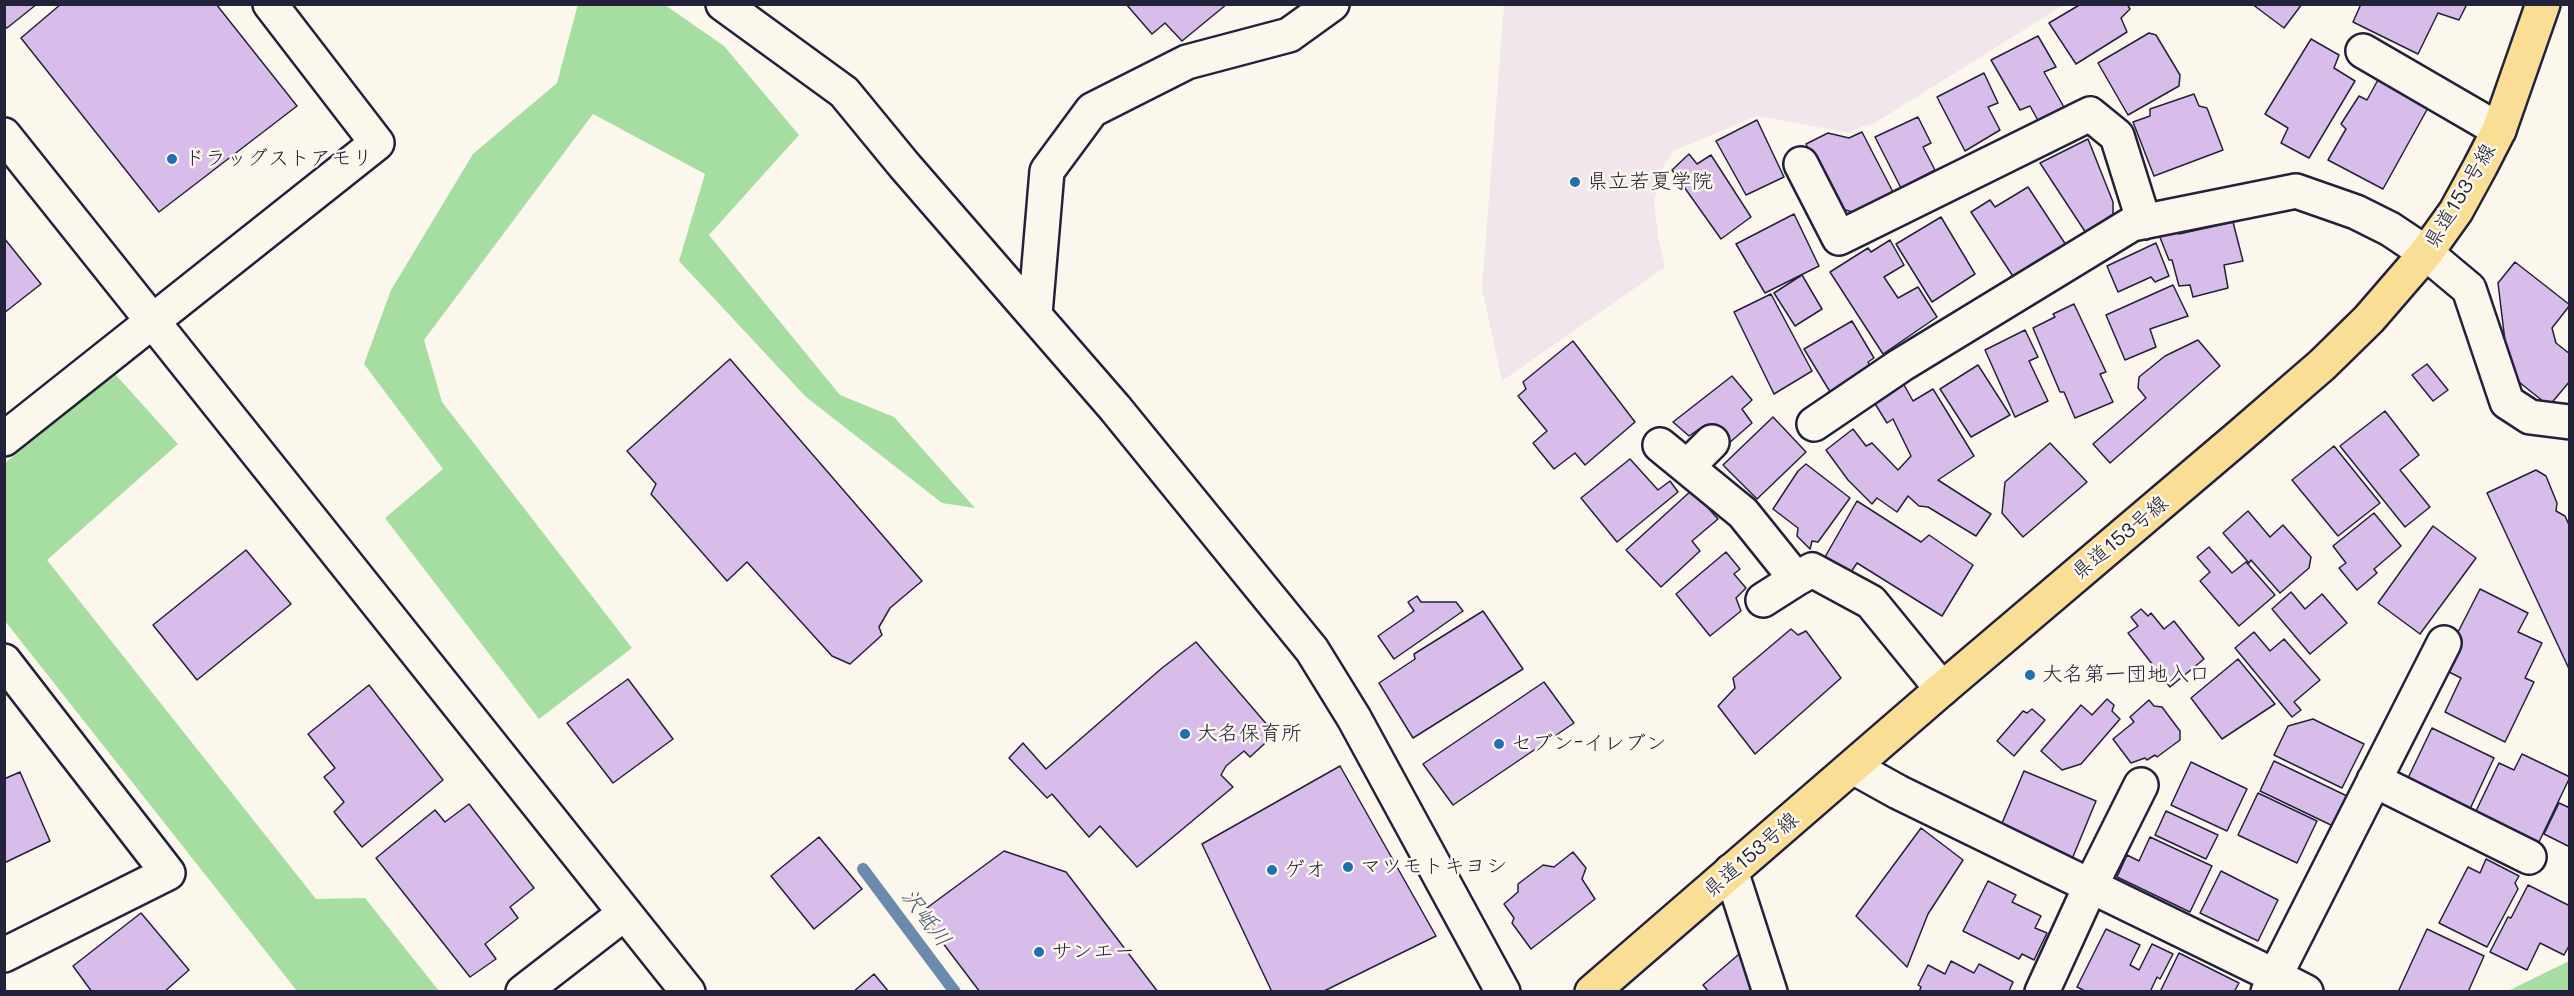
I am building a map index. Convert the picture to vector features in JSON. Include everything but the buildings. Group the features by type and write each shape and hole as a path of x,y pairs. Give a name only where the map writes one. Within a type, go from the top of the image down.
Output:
{"main road":[{"name":"県道153号線","path":"1592,992 1942,689 2322,365 2369,319 2427,253 2456,211 2499,130 2543,4"}],"street":[{"path":"4,439 151,320 377,143 270,4"},
{"path":"723,4 844,92 904,165 1115,408 1312,650 1354,718 1503,992"},
{"path":"1035,314 1047,171 1092,110 1187,62 1289,35 1332,4"},
{"path":"2364,51 2499,130"},
{"path":"1801,164 1839,238 2090,114 2117,136 2144,222"},
{"path":"4,135 688,992"},
{"path":"1814,424 1901,365 2132,224 2296,191 2356,212 2427,253 2469,289 2507,402 2530,417 2570,423"},
{"path":"1687,467 1712,442"},
{"path":"1660,445 1743,513 1796,579"},
{"path":"1763,600 1812,570 1871,602 1942,689"},
{"path":"2272,984 2445,643"},
{"path":"4,661 168,873 4,955"},
{"path":"1853,766 1898,792 2091,885 2272,984 2306,992"},
{"path":"2374,780 2529,857"},
{"path":"2042,992 2091,885 2141,785"},
{"path":"1731,871 1770,992"},
{"path":"523,992 625,913"}],"shaded area":[{"name":"県立若夏学院","path":"1504,4 2064,5 1873,124 1850,133 1757,116 1675,150 1664,165 1654,200 1658,237 1665,267 1502,381 1482,288"}],"green space":[{"path":"578,4 665,5 724,46 799,135 709,235 840,395 894,417 975,508 942,503 806,397 679,261 705,174 593,114 424,340 442,402 632,648 539,719 385,518 443,469 364,364 391,290 473,154 557,83"},
{"path":"115,374 178,444 47,560 316,899 365,898 439,991 297,991 5,621 5,463"},
{"path":"2569,961 2569,991 2508,991"}],"waterway":[{"name":"沢岻川","path":"863,869 955,992"}],"place":[{"name":"ドラッグストアモリ","path":"172,159"},
{"name":"県立若夏学院","path":"1575,182"},
{"name":"大名第一団地入口","path":"2030,675"},
{"name":"大名保育所","path":"1185,734"},
{"name":"セブン-イレブン","path":"1499,744"},
{"name":"マツモトキヨシ","path":"1348,867"},
{"name":"ゲオ","path":"1272,870"},
{"name":"サンエー","path":"1039,952"}]}
